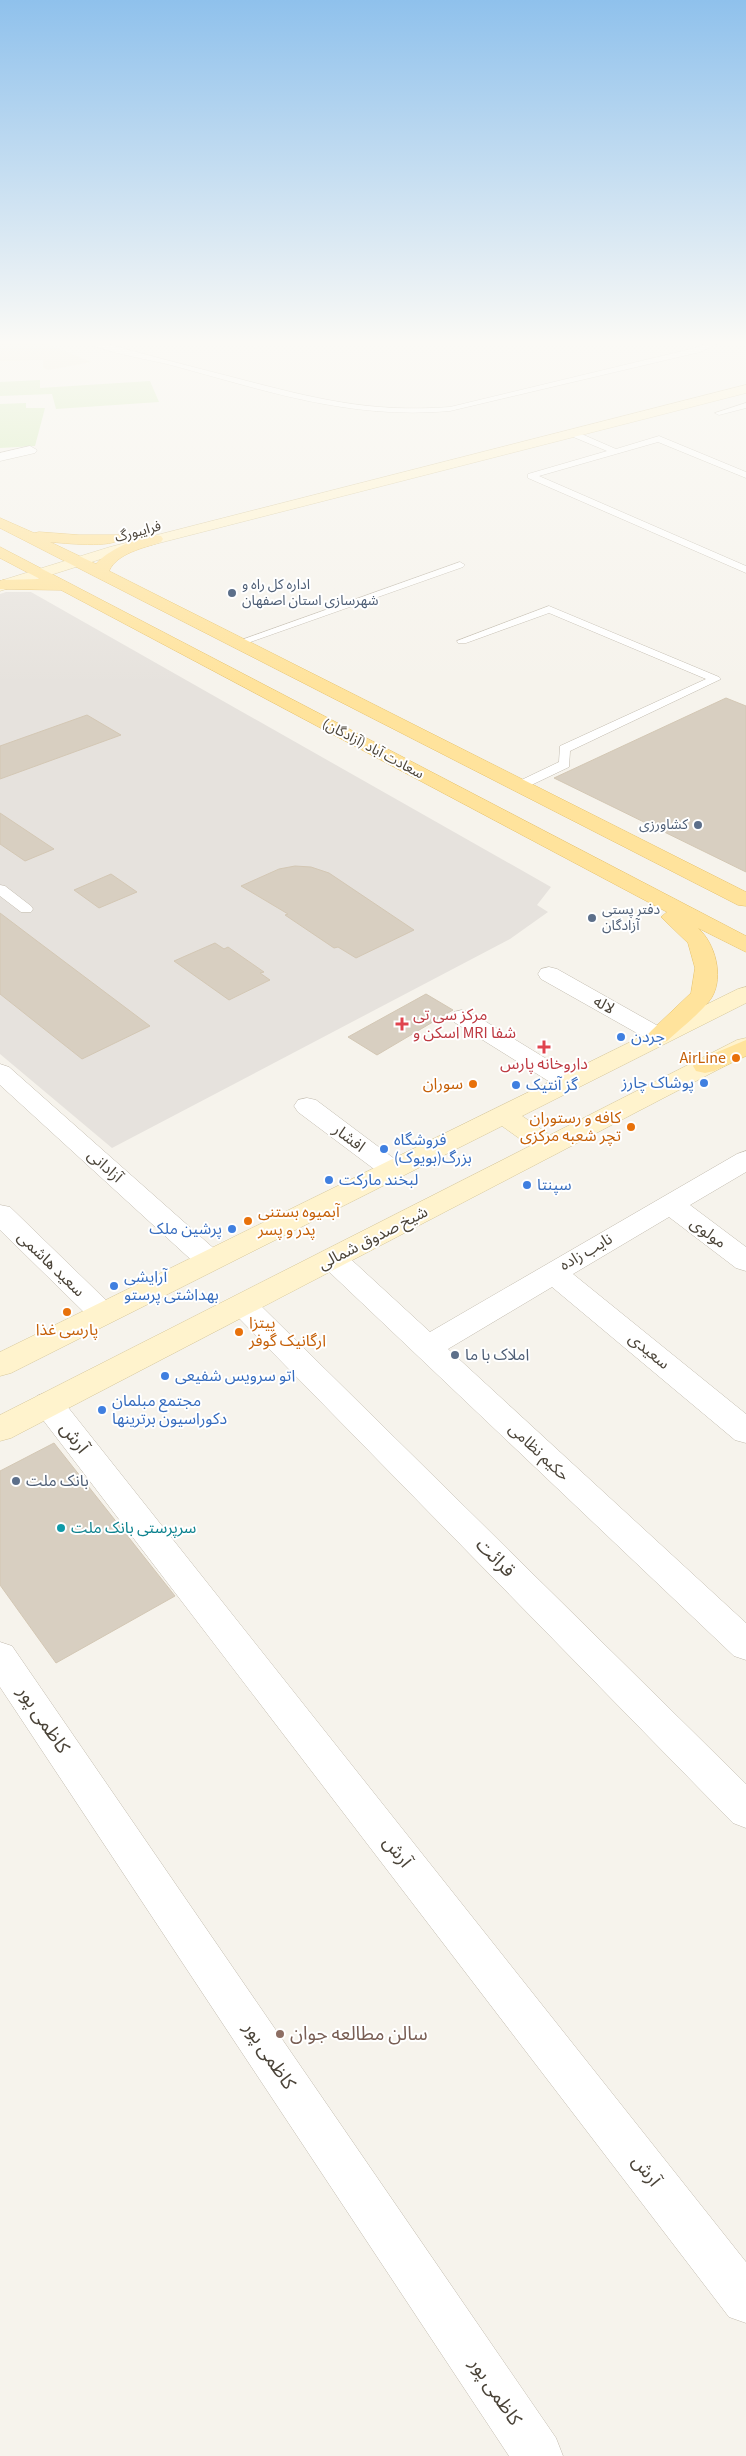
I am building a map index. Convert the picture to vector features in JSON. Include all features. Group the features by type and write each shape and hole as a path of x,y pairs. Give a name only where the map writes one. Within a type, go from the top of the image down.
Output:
{"main road":[{"name":"فرایبورگ","path":"70,558 114,538 437,456"},
{"name":"فرایبورگ","path":"1,581 70,558 156,539 488,456"},
{"name":"سعادت آباد (آزادگان)","path":"0,522 519,786 743,897"},
{"path":"20,532 58,539 114,538"},
{"path":"112,579 104,572 103,565 113,556 156,539"},
{"name":"سعادت آباد (آزادگان)","path":"0,552 613,877 746,945"},
{"path":"0,559 3,563 0,566"},
{"path":"1,581 40,584 73,590"},
{"path":"613,877 670,915 699,941 706,968 702,995 659,1036"},
{"path":"0,1365 746,994"},
{"name":"شیخ صدوق شمالی","path":"0,1429 746,1046"},
{"path":"503,1114 549,1147"}],"street":[{"name":"لاله","path":"549,974 659,1036"},
{"path":"462,1017 567,1082"},
{"name":"آزادانی","path":"0,1072 209,1260"},
{"name":"افشار","path":"307,1106 392,1169"},
{"name":"نایب زاده","path":"427,1347 746,1160"},
{"name":"مولوی","path":"670,1204 746,1261"},
{"name":"سعید هاشمی","path":"0,1214 103,1314"},
{"name":"حکیم نظامی","path":"333,1259 746,1645"},
{"name":"سعیدی","path":"552,1272 746,1431"},
{"name":"قرائت","path":"243,1305 746,1810"},
{"name":"آرش","path":"48,1404 746,2300"},
{"name":"کاظمی پور","path":"0,1656 538,2456"}],"lane":[{"path":"599,456 531,476 746,570"},
{"path":"699,456 744,474"},
{"path":"238,643 460,565"},
{"path":"462,641 549,610 715,679 564,749 565,764 519,786"},
{"path":"0,888 26,909"}],"shaded area":[{"path":"6,592 31,592 551,887 537,905 548,912 510,939 112,1148 0,1054 0,594"}],"building":[{"name":"کشاورزی","path":"726,698 746,706 746,872 554,778"},
{"path":"87,715 121,735 0,779 0,746"},
{"path":"0,813 54,849 25,861 0,844"},
{"path":"295,866 311,867 329,873 414,930 356,958 338,947 334,948 285,915 288,914 241,886 279,869"},
{"path":"111,874 137,892 99,908 74,890"},
{"path":"0,913 150,1026 82,1059 0,994"},
{"path":"215,943 224,949 228,947 264,972 260,973 270,980 229,1000 174,961"},
{"name":"مرکز سی تی اسکن و MRI شفا","path":"426,994 453,1010 377,1055 348,1037"},
{"name":"سرپرستی بانک ملت","path":"54,1443 175,1596 56,1663 0,1585 0,1471"}],"place":[{"name":"اداره کل راه و شهرسازی استان اصفهان","path":"232,593"},
{"name":"کشاورزی","path":"698,825"},
{"name":"دفتر پستی آزادگان","path":"592,918"},
{"name":"مرکز سی تی اسکن و MRI شفا","path":"402,1024"},
{"name":"جردن","path":"621,1037"},
{"name":"داروخانه پارس","path":"544,1047"},
{"name":"AirLine","path":"736,1058"},
{"name":"پوشاک چارز","path":"704,1083"},
{"name":"سوران","path":"473,1084"},
{"name":"گز آنتیک","path":"516,1085"},
{"name":"کافه و رستوران تچر شعبه مرکزی","path":"631,1127"},
{"name":"فروشگاه بزرگ(بویوک)","path":"384,1149"},
{"name":"لبخند مارکت","path":"329,1180"},
{"name":"سپنتا","path":"527,1185"},
{"name":"آبمیوه بستنی پدر و پسر","path":"248,1221"},
{"name":"پرشین ملک","path":"232,1229"},
{"name":"آرایشی بهداشتی پرستو","path":"114,1286"},
{"name":"پارسی غذا","path":"67,1312"},
{"name":"پیتزا ارگانیک گوفر","path":"239,1332"},
{"name":"املاک با ما","path":"455,1355"},
{"name":"اتو سرویس شفیعی","path":"165,1376"},
{"name":"مجتمع مبلمان دکوراسیون برترینها","path":"102,1410"},
{"name":"بانک ملت","path":"16,1481"},
{"name":"سرپرستی بانک ملت","path":"61,1528"},
{"name":"سالن مطالعه جوان","path":"280,2034"}]}
